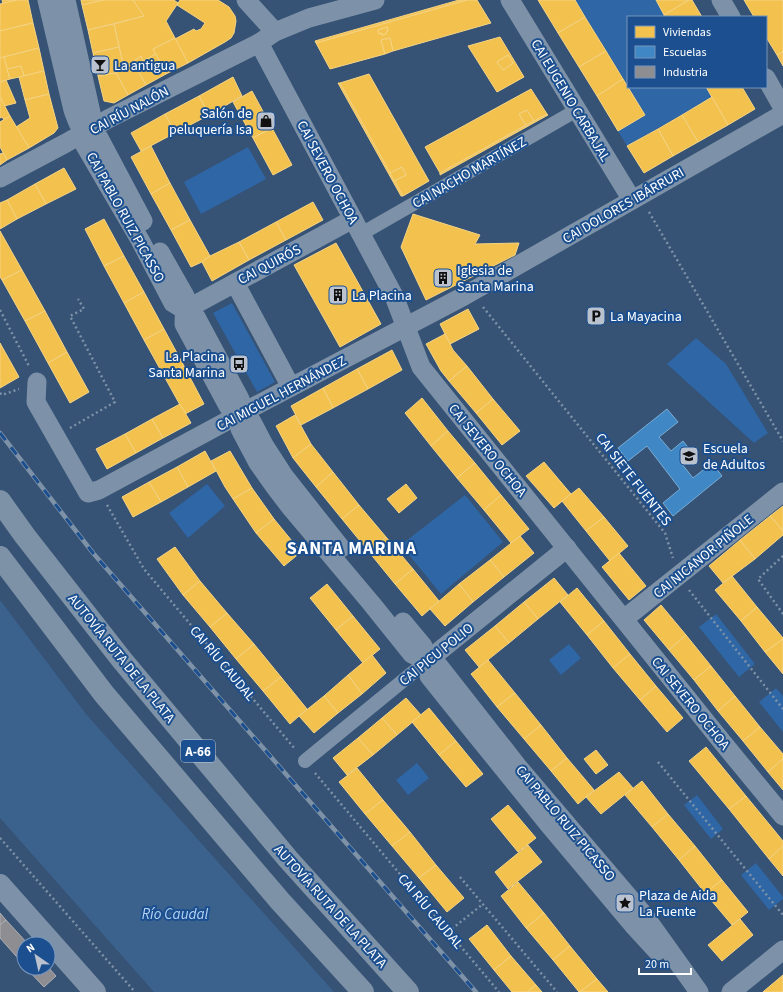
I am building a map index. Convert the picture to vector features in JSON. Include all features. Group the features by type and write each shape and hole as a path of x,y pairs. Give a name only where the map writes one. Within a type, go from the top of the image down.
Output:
{"highway":[{"name":"AUTOVÍA RUTA DE LA PLATA","path":"0,501 122,660 288,858 408,992"},
{"name":"A-66","path":"0,558 104,694 280,901 362,992"}],"street":[{"path":"47,0 73,110 78,123 89,131 92,117 66,0"},
{"path":"246,0 275,32"},
{"name":"CAI RÍU NALÓN","path":"0,178 89,131 108,119 259,43 275,32 309,18 372,0"},
{"name":"CAI EUGENIO CARBAJAL","path":"510,0 577,110 636,198"},
{"path":"721,0 730,16"},
{"name":"CAI SEVERO OCHOA","path":"259,43 394,296 421,367 783,816"},
{"path":"767,80 783,108"},
{"name":"CAI NACHO MARTÍNEZ","path":"357,226 577,110"},
{"name":"CAI DOLORES IBÁRRURI","path":"464,296 783,114"},
{"name":"CAI PABLO RUIZ PICASSO","path":"89,131 84,144 140,240 173,303 185,310 184,324 228,406 252,422 270,456 284,476 340,547 423,646 429,676 482,743 633,925 695,992"},
{"name":"CAI QUIRÓS","path":"185,310 235,283 357,226"},
{"path":"235,283 291,387"},
{"name":"CAI MIGUEL HERNÁNDEZ","path":"99,490 464,296"},
{"path":"37,382 36,402 88,492 99,490"},
{"name":"CAI NICANOR PIÑOLE","path":"624,619 783,492"},
{"name":"CAI PICU POLIO","path":"305,761 567,548"},
{"name":"CAI PABLO RUIZ PICASSO","path":"427,661 439,666 519,768 644,915 699,992"},
{"path":"0,885 95,992"},
{"path":"731,992 783,950"}],"path":[{"path":"636,198 783,441"},
{"name":"CAI SIETE FUENTES","path":"464,296 479,302 665,533 678,576 783,709"},
{"path":"56,436 115,402 70,316 84,308 78,299"},
{"path":"0,310 37,382"},
{"name":"CAI RÍU CAUDAL","path":"99,490 144,569 499,992"},
{"path":"783,556 758,579 783,614"},
{"path":"658,762 783,915"},
{"path":"0,838 135,992"},
{"path":"460,877 557,992"},
{"path":"448,932 483,904"}],"shaded area":[{"path":"575,0 656,0 664,16 627,16 627,84"},
{"path":"629,88 707,88 712,97 627,146 618,131 645,115"},
{"path":"248,147 266,179 201,214 184,182"},
{"path":"232,303 275,382 257,392 213,313"},
{"path":"696,338 726,364 768,433 754,443 667,364"},
{"path":"207,484 225,506 188,538 169,513"},
{"path":"465,495 503,542 441,594 401,545"},
{"path":"716,614 755,664 739,677 699,627"},
{"path":"569,644 581,658 561,675 549,660"},
{"path":"776,688 783,696 783,732 759,702"},
{"path":"417,763 429,778 408,795 396,780"},
{"path":"697,795 723,829 711,839 684,805"},
{"path":"756,863 783,897 783,899 769,910 741,875"}],"water":[{"name":"Río Caudal","path":"0,600 86,714 334,992 154,992 0,818"}],"building: Viviendas":[{"path":"2,0 17,0 3,4"},
{"path":"17,0 28,0 33,23 0,31 0,4"},
{"path":"81,0 104,0 82,5"},
{"path":"104,0 133,0 144,16 88,30 82,5"},
{"path":"133,0 174,0 178,3 166,21 175,38 153,49 156,54 143,61 141,56 124,68 114,24 144,16"},
{"path":"180,0 218,0 229,7 235,16 236,21 234,33 231,38 188,63 175,39 194,29 196,31 201,29 205,23 177,5"},
{"path":"459,0 467,0 316,43 315,41"},
{"path":"467,0 477,0 491,23 393,51 390,38 381,40 385,54 330,69 316,43","holes":["387,27 388,31 386,34 382,35 382,33 379,34 378,30"]},
{"path":"538,0 575,0 585,17 558,33"},
{"path":"656,0 689,0 664,15"},
{"path":"689,0 692,0 701,16 664,16"},
{"path":"744,0 783,0 783,52 777,55 767,39 767,16 753,16"},
{"path":"585,17 606,51 579,67 558,33"},
{"path":"33,23 39,48 0,58 0,31"},
{"path":"114,24 119,47 93,53 88,30"},
{"path":"387,27 388,31 386,34 379,34 378,30"},
{"path":"500,37 524,77 497,92 468,46","holes":["508,55 513,63 503,70 497,62"]},
{"path":"175,38 188,63 166,74 153,49"},
{"path":"390,38 393,51 385,54 381,40"},
{"path":"119,47 124,68 116,73 98,76 93,53"},
{"path":"39,48 44,71 24,76 21,66 7,69 4,57"},
{"path":"606,51 623,79 597,96 579,67"},
{"path":"783,52 783,66 777,55"},
{"path":"156,54 166,74 146,85 133,62 141,56 143,61"},
{"path":"508,55 513,63 503,70 497,62"},
{"path":"4,57 10,79 0,82 0,58"},
{"path":"133,62 146,85 128,95 116,73"},
{"path":"21,66 24,76 10,79 7,69"},
{"path":"44,71 49,94 25,100 19,77"},
{"path":"116,73 128,95 114,103 104,101 98,76"},
{"path":"369,74 429,181 403,196 394,181 406,175 402,167 390,173 340,83"},
{"path":"233,77 242,96 209,115 199,96"},
{"path":"623,79 627,88 628,88 645,115 618,131 597,96"},
{"path":"6,80 16,103 4,106 0,97 0,82"},
{"path":"338,83 340,83 403,196 401,196"},
{"path":"707,88 743,88 755,109 728,125"},
{"path":"531,89 547,114 534,121 527,110 519,114 526,125 440,173 425,147"},
{"path":"252,91 272,128 253,138 233,102"},
{"path":"49,94 58,128 54,133 29,148 16,127 30,118 25,100"},
{"path":"199,96 209,115 175,133 165,114"},
{"path":"0,97 10,116 4,120 2,117 0,118"},
{"path":"712,97 728,125 698,142 682,115"},
{"path":"527,110 534,121 526,125 519,114"},
{"path":"165,114 175,133 141,151 131,133"},
{"path":"547,114 548,115 440,175 440,173"},
{"path":"682,115 698,142 673,156 658,129"},
{"path":"10,116 29,148 7,160 0,147 0,122"},
{"path":"272,128 292,165 273,175 253,138"},
{"path":"658,129 673,156 644,173 627,146"},
{"path":"151,146 170,183 151,194 131,157"},
{"path":"3,153 7,160 0,165 0,154"},
{"path":"402,167 406,175 394,181 390,173"},
{"path":"64,168 76,189 46,204 35,184"},
{"path":"170,183 190,220 171,230 151,194"},
{"path":"35,184 46,204 17,219 7,200"},
{"path":"7,200 17,219 0,229 0,203"},
{"path":"313,202 323,220 286,240 276,222"},
{"name":"Iglesia de Santa Marina","path":"413,214 480,235 475,244 519,243 515,255 426,300 401,247"},
{"path":"104,219 124,256 104,266 85,229"},
{"path":"190,220 210,256 191,267 171,230"},
{"path":"276,222 286,240 249,260 239,242"},
{"path":"0,231 22,270 2,280 0,277"},
{"path":"239,242 249,260 212,281 202,262 210,256"},
{"name":"La Placina","path":"336,243 381,324 340,347 294,265"},
{"path":"124,256 144,292 124,303 104,266"},
{"path":"22,270 45,311 25,321 2,280"},
{"path":"144,292 164,329 144,340 124,303"},
{"path":"468,309 479,329 450,344 440,324"},
{"path":"45,311 67,352 48,363 25,321"},
{"path":"164,329 184,366 164,376 144,340"},
{"path":"445,334 453,350 467,366 449,381 441,371 426,344"},
{"path":"0,343 19,377 0,388"},
{"path":"392,350 402,370 368,389 357,369"},
{"path":"67,352 89,392 70,403 48,363"},
{"path":"184,366 204,404 185,414 164,376"},
{"path":"467,366 493,399 476,413 449,381"},
{"path":"357,369 368,389 333,408 323,388"},
{"path":"323,388 333,408 301,425 291,406"},
{"path":"422,398 448,431 431,446 405,413"},
{"path":"493,399 520,431 502,445 476,413"},
{"path":"180,404 191,423 163,438 152,419"},
{"path":"295,415 311,444 293,458 276,426"},
{"path":"152,419 163,438 136,453 125,434"},
{"path":"448,431 475,463 457,478 431,446"},
{"path":"125,434 136,453 107,469 96,449"},
{"path":"311,444 333,472 316,487 293,458"},
{"path":"205,451 216,471 188,487 177,467"},
{"path":"230,451 252,488 233,499 211,461"},
{"path":"544,462 571,494 554,508 526,476"},
{"path":"475,463 501,495 484,510 457,478"},
{"path":"177,467 188,487 161,502 149,482"},
{"path":"333,472 359,505 342,519 316,487"},
{"path":"149,482 161,502 133,517 122,497"},
{"path":"406,484 417,498 399,513 387,499"},
{"path":"252,488 274,519 256,533 233,499"},
{"path":"579,488 604,517 586,531 562,501"},
{"path":"501,495 529,529 511,543 484,510"},
{"path":"359,505 386,537 369,552 342,519"},
{"path":"783,506 783,531 770,516"},
{"path":"770,516 783,531 783,535 755,559 740,540"},
{"path":"604,517 628,546 610,561 586,531"},
{"path":"274,519 301,552 284,566 256,533"},
{"path":"520,536 534,553 504,577 490,560"},
{"path":"386,537 413,569 395,584 369,552"},
{"path":"740,540 755,559 723,583 709,566"},
{"path":"175,547 200,581 183,595 157,559"},
{"path":"619,553 646,586 629,600 602,567"},
{"path":"490,560 504,577 473,602 459,584"},
{"path":"413,569 439,601 422,616 395,584"},
{"path":"732,576 757,607 741,621 715,590"},
{"path":"554,578 568,595 538,619 524,602"},
{"path":"200,581 227,613 210,627 183,595"},
{"path":"327,584 353,616 336,630 310,598"},
{"path":"459,584 473,602 445,626 430,609"},
{"path":"577,588 604,621 587,635 560,602"},
{"path":"524,602 538,619 509,643 495,626"},
{"path":"661,605 686,635 669,650 644,620"},
{"path":"757,607 783,638 765,652 741,621"},
{"path":"227,613 254,644 236,659 210,627"},
{"path":"353,616 380,649 363,663 336,630"},
{"path":"604,621 630,654 613,668 587,635"},
{"path":"495,626 509,643 479,667 465,650"},
{"path":"686,635 711,666 694,680 669,650"},
{"path":"783,639 783,674 765,652"},
{"path":"254,644 281,677 263,691 236,659"},
{"path":"630,654 656,686 640,700 613,668"},
{"path":"372,655 386,673 362,694 348,675"},
{"path":"488,660 515,693 497,707 471,674"},
{"path":"711,666 735,696 718,711 694,680"},
{"path":"348,675 362,694 338,713 324,696"},
{"path":"281,677 307,709 290,724 263,691"},
{"path":"656,686 683,718 667,732 640,700"},
{"path":"515,693 541,725 524,739 497,707"},
{"path":"324,696 338,713 314,733 299,716"},
{"path":"735,696 760,727 743,741 718,711"},
{"path":"406,698 421,715 397,735 382,718"},
{"path":"429,708 456,741 439,755 412,722"},
{"path":"382,718 397,735 373,755 358,738"},
{"path":"541,725 567,758 551,771 524,739"},
{"path":"760,727 783,754 783,759 768,772 743,741"},
{"path":"358,738 373,755 347,775 333,758"},
{"path":"456,741 483,774 466,787 439,755"},
{"path":"706,747 746,796 729,809 689,761"},
{"path":"596,750 608,765 596,774 584,759"},
{"path":"567,758 594,790 578,804 551,771"},
{"path":"783,759 783,790 768,772"},
{"path":"357,768 383,800 365,814 339,782"},
{"path":"619,772 633,788 601,814 586,797"},
{"path":"642,781 668,814 652,827 625,795"},
{"path":"746,796 783,841 783,846 769,859 729,809"},
{"path":"383,800 410,832 392,846 365,814"},
{"path":"508,805 536,838 518,852 491,819"},
{"path":"668,814 695,846 679,860 652,827"},
{"path":"410,832 436,865 419,878 392,846"},
{"path":"528,845 542,862 508,889 495,872"},
{"path":"695,846 722,880 705,893 679,860"},
{"path":"783,846 783,876 769,859"},
{"path":"436,865 464,898 447,912 419,878"},
{"path":"722,880 748,912 732,925 705,893"},
{"path":"518,882 544,913 526,928 501,896"},
{"path":"544,913 570,946 553,960 526,928"},
{"path":"740,919 753,935 722,961 708,945"},
{"path":"487,925 511,956 494,970 469,939"},
{"path":"570,946 597,979 580,992 553,960"},
{"path":"511,956 536,985 527,992 512,992 494,970"},
{"path":"783,975 783,992 763,992 764,991"},
{"path":"597,979 608,992 580,992"},
{"path":"536,985 542,992 527,992"}],"building: Escuelas":[{"path":"667,409 678,422 659,437 671,451 683,441 693,454 682,464 693,478 712,463 722,476 673,516 663,503 680,489 647,446 628,461 618,448"}],"building: Industria":[{"path":"0,913 6,920 0,925"},
{"path":"6,920 21,936 16,936 16,956 0,938 0,925"},
{"path":"34,976 56,976 44,987"}],"railway":[{"path":"0,433 93,553 476,992"}],"place":[{"name":"La antigua","path":"100,65"},
{"name":"Salón de peluquería Isa","path":"266,121"},
{"name":"Iglesia de Santa Marina","path":"443,278"},
{"name":"La Placina","path":"338,295"},
{"name":"La Mayacina","path":"596,316"},
{"name":"La Placina Santa Marina","path":"239,364"},
{"name":"Escuela de Adultos","path":"689,456"},
{"name":"Plaza de Aida La Fuente","path":"625,903"}],"district":[{"name":"SANTA MARINA","path":"352,548"}]}
